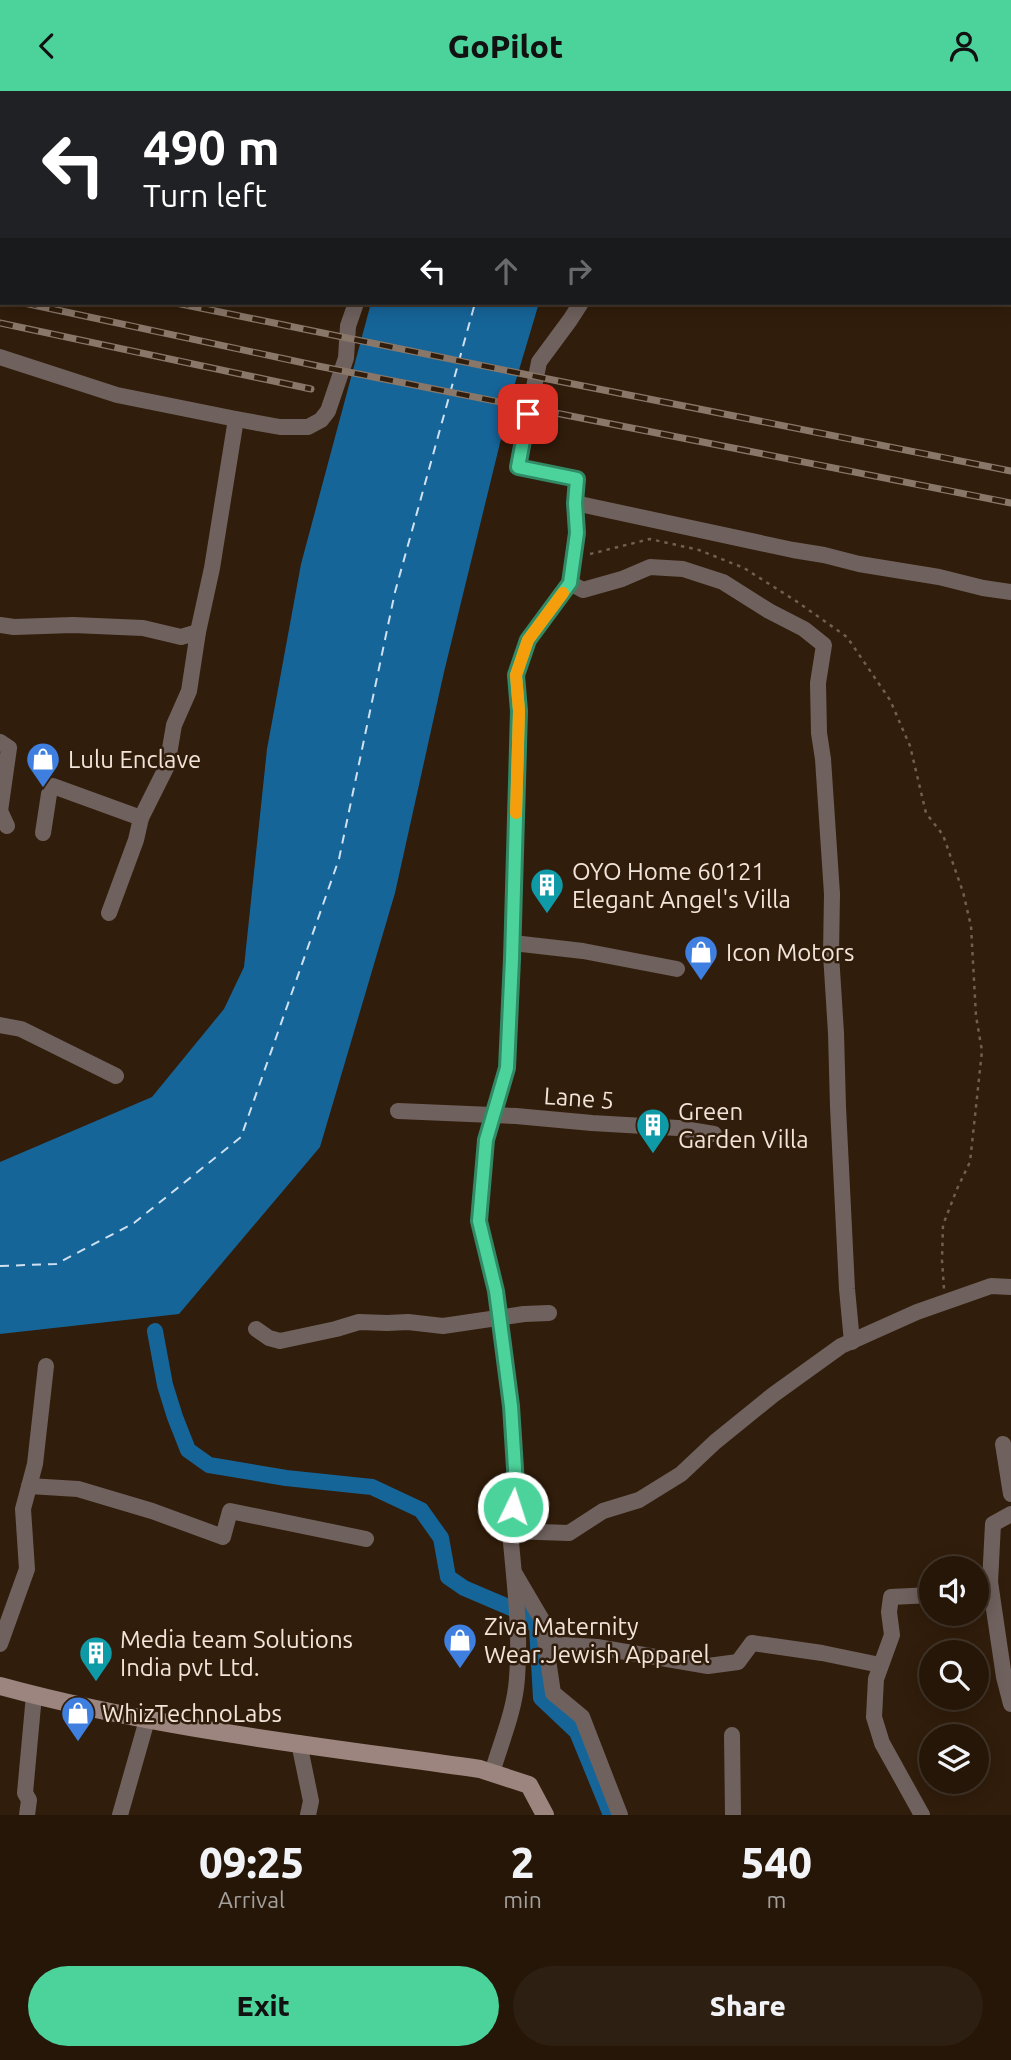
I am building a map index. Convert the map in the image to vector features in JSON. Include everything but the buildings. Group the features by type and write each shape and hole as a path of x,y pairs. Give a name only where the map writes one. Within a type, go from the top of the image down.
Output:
{"street":[{"path":"0,357 117,395 280,428 308,427 321,420 328,411 346,358 348,326 355,305"},
{"path":"492,1773 517,1679 517,1618 510,1531 516,1484 511,1406 496,1291 479,1221 486,1140 507,1068 519,711 516,675 528,640 570,583 577,533 577,479 518,467 538,362 580,305"},
{"path":"110,913 141,818 167,766 174,725 189,691 236,419"},
{"path":"575,503 793,551 1011,592"},
{"path":"570,583 583,590 622,579 650,567 683,569 723,582 804,629 824,645 818,683 819,733 832,894 831,954 847,1289 852,1342"},
{"path":"0,625 143,628 181,637 198,632"},
{"path":"0,742 9,748 0,811 7,826"},
{"path":"43,834 49,794 53,786 141,818"},
{"path":"513,943 583,951 677,969"},
{"path":"0,1025 21,1028 116,1076"},
{"name":"Lane 5","path":"398,1111 678,1128 714,1134"},
{"path":"510,1531 569,1534 603,1511 639,1500 681,1474 715,1442 773,1395 841,1346 917,1312 991,1286 1011,1287"},
{"path":"256,1329 269,1338 280,1341 359,1322 408,1322 443,1326 499,1317 549,1313"},
{"path":"0,1644 27,1569 23,1509 35,1464 46,1366"},
{"path":"1003,1444 1011,1494"},
{"path":"29,1486 78,1489 152,1511 223,1537 230,1511 366,1539"},
{"path":"989,1584 993,1524 1011,1514"},
{"path":"513,1570 542,1620 553,1693 582,1717 620,1815"},
{"path":"919,1596 891,1597 889,1612 892,1635 876,1679 874,1717 882,1743 922,1815"},
{"path":"989,1613 1011,1705"},
{"path":"547,1644 597,1647 708,1666 738,1661 752,1643 880,1665"},
{"path":"0,1686 147,1720 480,1769 529,1785 545,1815"},
{"path":"27,1815 29,1800 25,1793 34,1695"},
{"path":"120,1815 147,1720"},
{"path":"732,1735 733,1815"},
{"path":"299,1743 311,1801 308,1815"}],"path":[{"path":"573,559 650,538 699,549 744,568 847,636 890,700 909,746 926,813 943,835 963,892 971,926 976,1016 982,1051 970,1161 943,1225 945,1302"}],"water":[{"path":"370,305 538,305 513,390 444,672 395,893 320,1147 179,1314 0,1334 0,1162 152,1097 224,1009 244,967 267,749 301,564"}],"waterway":[{"path":"155,1331 165,1385 188,1450 209,1465 286,1478 372,1487 421,1510 441,1538 448,1577 464,1588 525,1614 537,1627 541,1698 577,1732 611,1815"}],"ferry route":[{"path":"0,1266 56,1264 134,1223 241,1137 339,859 395,592 474,305"}],"railway":[{"path":"33,305 318,366 1011,503"},
{"path":"186,305 1011,471"},
{"path":"0,323 311,389"}],"slow traffic":[{"path":"516,813 519,711 516,675 528,640 563,593"}],"place":[{"name":"Lulu Enclave","path":"43,789"},
{"name":"OYO Home 60121 Elegant Angel's Villa","path":"547,915"},
{"name":"Icon Motors","path":"701,982"},
{"name":"Green Garden Villa","path":"653,1155"},
{"name":"Ziva Maternity Wear.Jewish Apparel","path":"460,1670"},
{"name":"Media team Solutions India pvt Ltd.","path":"96,1683"},
{"name":"WhizTechnoLabs","path":"78,1743"}],"route":[{"path":"513,1507 516,1484 511,1406 496,1291 479,1221 486,1140 507,1068 519,711 516,675 528,640 570,583 577,533 577,479 518,467 528,414"}]}
